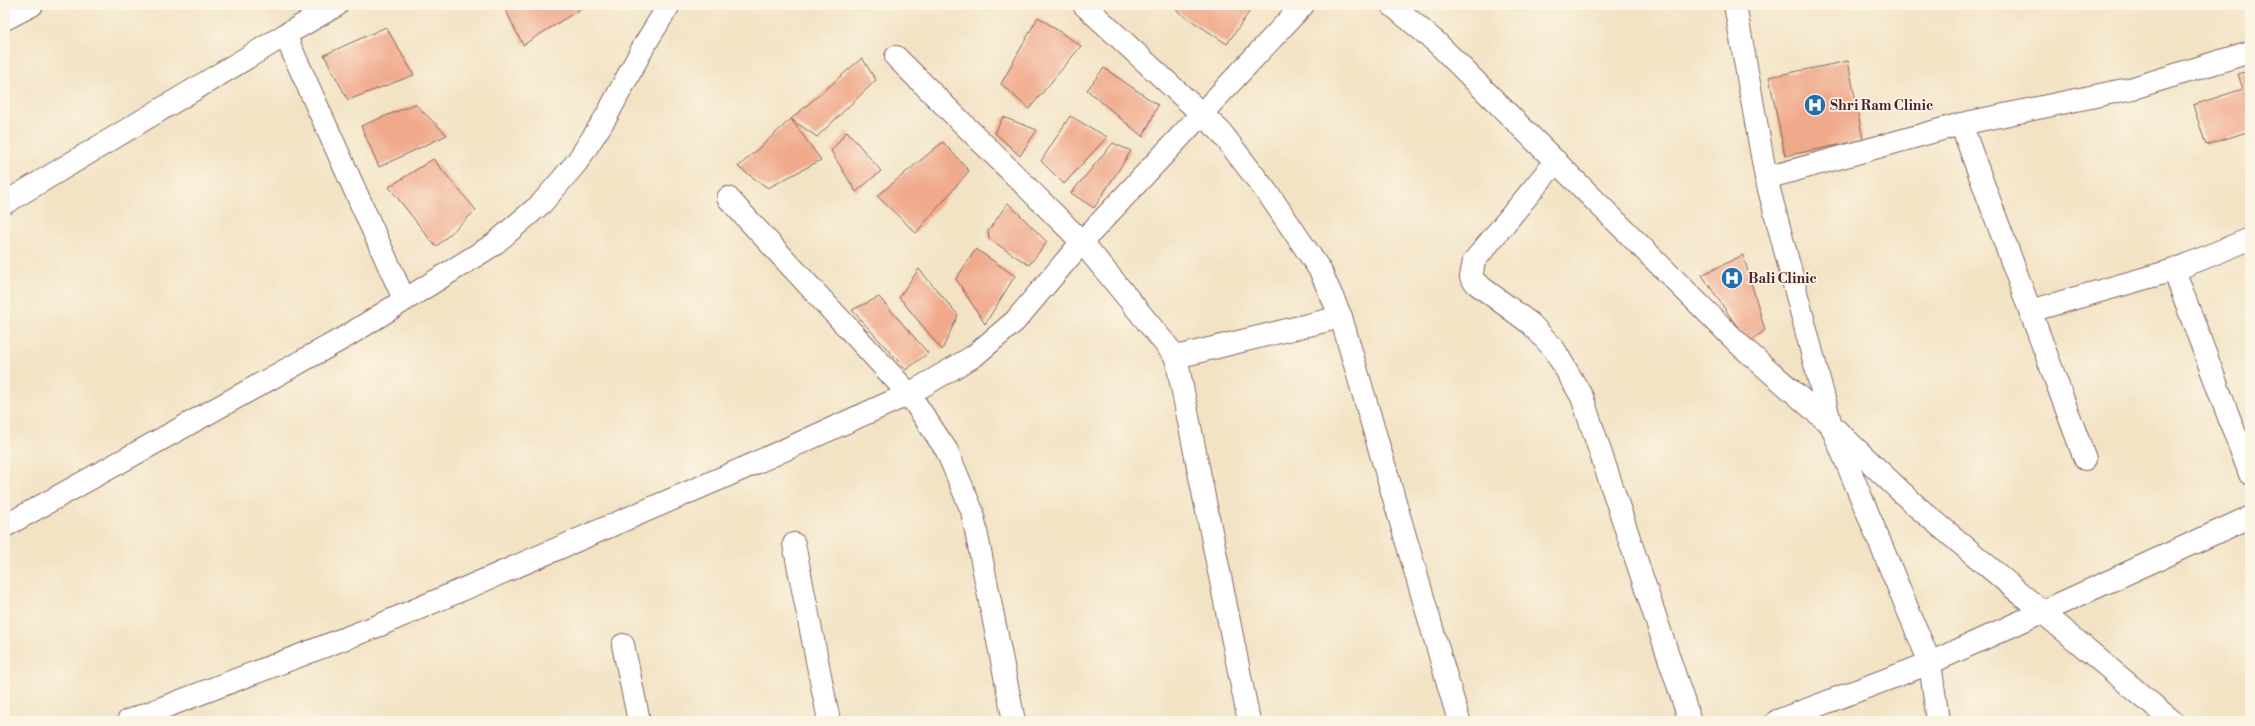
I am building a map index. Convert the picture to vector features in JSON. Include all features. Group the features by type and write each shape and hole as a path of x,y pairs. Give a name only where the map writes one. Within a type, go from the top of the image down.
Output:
{"street":[{"path":"5,19 32,5"},
{"path":"5,204 337,5"},
{"path":"5,526 347,336 404,299 493,246 542,203 577,162 602,123 645,44 669,5"},
{"path":"1084,5 1220,131 1272,199 1320,270 1342,317 1459,721"},
{"path":"130,721 380,626 716,481 909,394 974,356 1015,321 1082,242 1303,5"},
{"path":"1392,5 1438,43 1741,346 1831,425 1915,505 2041,613 2172,721"},
{"path":"1735,5 1766,178 1831,425 1930,663 1938,721"},
{"path":"285,35 404,299"},
{"path":"1766,178 1961,124 2133,88 2250,52"},
{"path":"896,57 1082,242 1176,357 1249,721"},
{"path":"1961,124 2085,459"},
{"path":"1556,161 1474,261 1471,277 1477,284 1531,324 1554,349 1582,397 1690,721"},
{"path":"728,198 909,394 947,451 972,511 1014,721"},
{"path":"2030,311 2174,270 2250,239"},
{"path":"2174,270 2250,474"},
{"path":"1176,357 1342,317"},
{"path":"1777,721 1930,663 2250,517"},
{"path":"794,544 828,721"},
{"path":"623,645 639,721"}],"building":[{"path":"503,5 584,5 585,6 523,45"},
{"path":"1176,5 1254,5 1227,44 1177,11"},
{"path":"1038,17 1081,46 1029,109 1001,84"},
{"path":"386,27 414,75 348,100 324,55"},
{"path":"862,58 876,80 817,137 791,119"},
{"path":"1848,61 1863,140 1785,156 1769,77"},
{"path":"1104,68 1158,105 1143,137 1087,90"},
{"path":"2250,71 2250,131 2206,145 2193,105 2243,89 2238,74"},
{"path":"415,104 447,135 379,167 361,126"},
{"path":"1070,116 1107,137 1064,184 1041,161"},
{"path":"1003,117 1037,130 1020,156 995,133"},
{"path":"791,119 821,160 768,188 738,167"},
{"path":"847,131 881,171 856,192 831,151"},
{"path":"943,142 969,171 916,233 877,196"},
{"path":"1113,143 1131,151 1094,208 1071,193"},
{"path":"433,159 476,210 436,247 389,187"},
{"path":"1008,203 1047,242 1029,265 989,239 988,231"},
{"path":"976,249 1015,276 985,324 956,279"},
{"path":"1743,255 1765,330 1748,343 1702,275"},
{"path":"919,269 958,315 942,350 899,297"},
{"path":"879,297 928,353 906,370 852,310"}],"place":[{"name":"Shri Ram Clinic","path":"1815,105"},
{"name":"Bali Clinic","path":"1732,278"}]}
